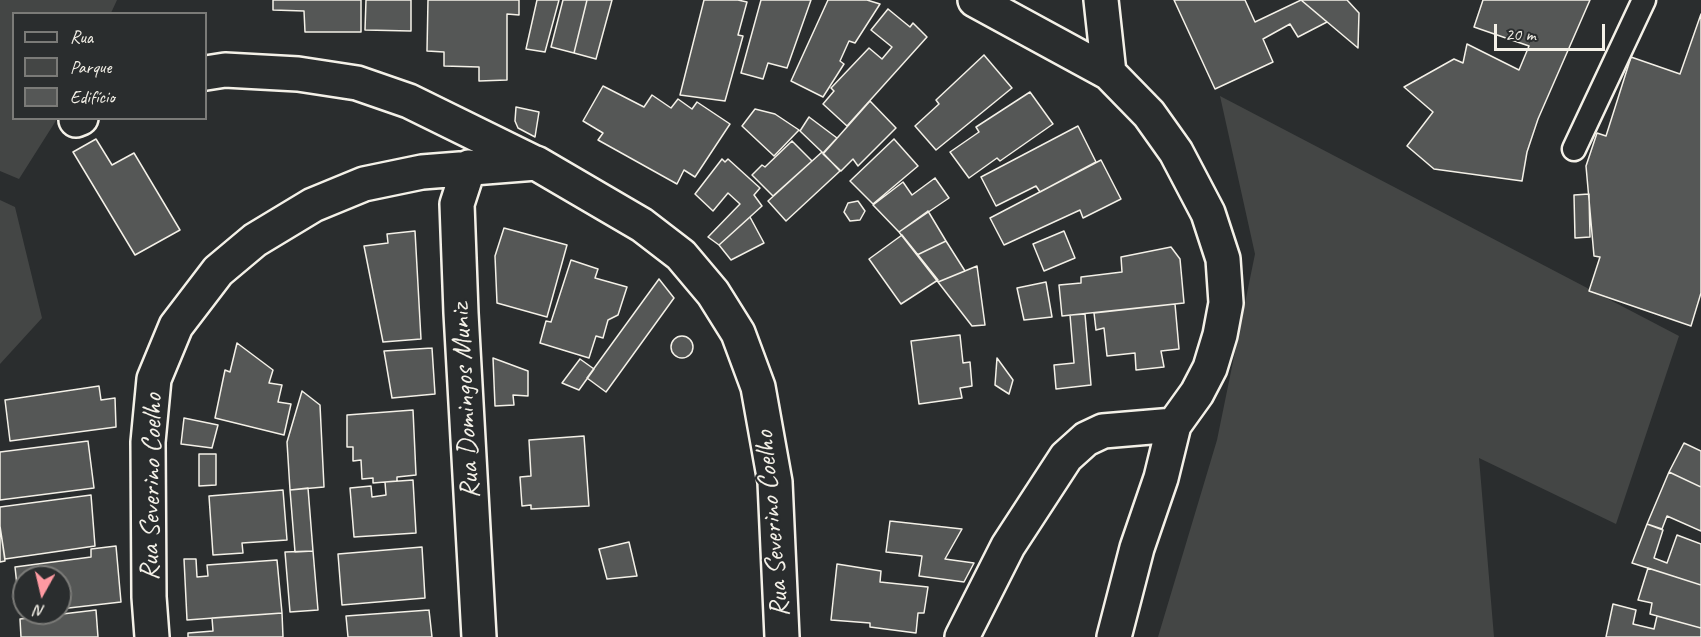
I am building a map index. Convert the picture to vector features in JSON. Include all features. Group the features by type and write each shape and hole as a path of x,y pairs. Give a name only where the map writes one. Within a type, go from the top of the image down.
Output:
{"street":[{"path":"975,0 1109,73 1149,114 1176,152 1208,213 1223,259 1226,303 1220,335 1210,368 1197,393 1174,425 1161,478 1137,548 1114,637"},
{"path":"1101,0 1109,73"},
{"path":"207,73 225,70 298,74 357,83 409,101 537,163"},
{"name":"Rua Severino Coelho","path":"152,637 149,597 148,442 154,379 176,326 218,271 255,240 313,205 364,184 422,172 537,163 642,225 681,255 713,293 738,333 758,387 775,482 782,637"},
{"name":"Rua Domingos Muniz","path":"469,167 457,204 479,637"},
{"path":"962,637 1008,546 1066,457 1086,439 1103,431 1174,425"}],"lane":[{"path":"1574,149 1644,0"}],"green space":[{"path":"0,0 117,0 111,12 12,12 12,120 56,120 19,179 0,171"},
{"path":"1220,96 1679,336 1616,524 1479,458 1494,637 1158,637 1217,440 1255,254"},
{"path":"0,200 15,207 42,318 0,364"}],"building":[{"path":"273,0 361,0 361,32 305,32 304,11 273,10"},
{"path":"366,0 411,0 411,31 365,30"},
{"path":"428,0 519,0 519,15 507,14 507,80 479,81 479,67 444,66 444,52 427,51"},
{"path":"537,0 559,0 545,52 526,49"},
{"path":"563,0 587,0 574,53 551,47"},
{"path":"587,0 612,0 596,59 574,53"},
{"path":"704,0 747,2 738,35 743,36 725,101 680,95"},
{"path":"761,0 811,0 787,68 768,63 763,79 741,73"},
{"path":"828,0 867,0 880,4 855,43 849,41 840,61 844,64 823,97 791,81"},
{"path":"1174,0 1245,0 1255,22 1301,0 1327,22 1298,37 1290,24 1263,39 1273,62 1215,89"},
{"path":"1301,0 1347,0 1359,13 1358,48"},
{"path":"1483,0 1590,0 1538,119 1527,152 1522,181 1434,169 1407,146 1433,112 1404,87 1454,59 1463,63 1467,44 1519,70 1529,46 1474,27"},
{"path":"888,9 910,27 913,23 927,37 847,126 823,104 834,91 831,88 869,48 882,59 892,47 871,30"},
{"path":"1701,14 1701,293 1691,326 1589,291 1600,257 1594,256 1586,166 1597,133 1606,136 1631,57 1680,74"},
{"path":"984,55 1012,88 936,150 915,126 939,104 936,100"},
{"path":"603,86 644,107 652,95 671,108 678,99 692,109 697,102 730,124 695,177 684,170 677,184 598,140 603,133 583,121"},
{"path":"1030,92 1053,124 1000,161 997,158 969,178 950,152 979,132 976,127"},
{"path":"870,101 896,128 858,166 853,159 841,171 823,154"},
{"path":"516,107 539,112 535,137 518,128 515,121"},
{"path":"755,109 775,114 799,130 774,156 742,126"},
{"path":"809,117 837,138 823,153 800,131"},
{"path":"1078,126 1096,162 1040,192 1036,186 996,206 981,177"},
{"path":"96,139 112,165 134,153 180,230 135,255 73,152"},
{"path":"894,139 918,166 873,204 850,181"},
{"path":"792,141 812,161 773,196 752,175 762,165 765,167"},
{"path":"822,152 840,171 786,221 768,201"},
{"path":"722,159 725,162 728,159 760,188 754,195 762,206 719,245 708,237 740,204 728,193 713,211 695,194"},
{"path":"1101,160 1121,199 1083,218 1080,210 1004,245 990,218"},
{"path":"935,178 949,198 899,232 873,205 903,182 912,195"},
{"path":"1589,194 1590,237 1575,238 1574,195"},
{"path":"858,201 865,211 860,220 850,221 844,212 848,203"},
{"path":"928,211 946,241 917,255 899,232"},
{"path":"750,217 764,243 731,260 719,245"},
{"path":"504,228 567,245 547,317 497,303 495,256"},
{"path":"415,231 421,339 383,342 364,246 388,243 387,234"},
{"path":"1064,231 1075,258 1044,271 1033,244"},
{"path":"902,235 938,280 901,304 869,259"},
{"path":"946,241 965,271 938,282 917,255"},
{"path":"1171,247 1180,259 1184,303 1062,316 1059,285 1081,283 1081,277 1122,272 1121,257"},
{"path":"571,260 598,269 595,278 627,287 618,315 608,320 603,338 596,336 589,358 540,343 546,321 551,322"},
{"path":"977,266 985,325 972,326 938,282"},
{"path":"659,279 674,298 606,392 587,378"},
{"path":"1046,282 1052,317 1024,320 1017,288"},
{"path":"1175,304 1179,349 1161,351 1164,367 1136,370 1135,353 1107,356 1104,328 1096,330 1094,313"},
{"path":"1085,314 1091,385 1056,389 1054,365 1074,363 1070,315"},
{"path":"960,335 963,363 970,362 972,386 960,388 962,398 919,404 911,341"},
{"path":"682,336 690,339 693,347 690,355 682,358 674,355 671,347 674,339"},
{"path":"237,343 273,370 269,383 282,385 278,402 291,404 284,435 215,418 225,370 230,372"},
{"path":"432,348 435,394 392,398 384,351"},
{"path":"493,358 528,371 528,396 513,395 514,405 495,406"},
{"path":"997,358 1013,380 1009,394 995,385"},
{"path":"580,359 594,369 579,390 562,383"},
{"path":"99,386 101,400 115,398 116,427 10,441 5,400"},
{"path":"302,391 320,405 324,487 290,490 287,442"},
{"path":"413,410 416,475 397,477 397,481 373,483 373,478 362,479 361,460 353,461 353,447 347,447 347,415"},
{"path":"184,418 218,425 212,448 181,444"},
{"path":"584,436 589,506 531,509 531,505 522,506 520,477 531,476 529,440"},
{"path":"88,441 94,488 0,500 0,452"},
{"path":"1684,443 1701,451 1701,487 1669,472"},
{"path":"199,454 216,454 216,485 199,486"},
{"path":"1669,472 1701,487 1701,531 1667,516 1662,529 1647,524"},
{"path":"413,480 416,533 354,537 350,488 371,486 372,497 386,495 385,482"},
{"path":"308,488 313,551 295,552 290,490"},
{"path":"283,490 287,540 242,543 243,553 213,555 209,496"},
{"path":"91,495 95,546 5,559 0,526 0,507"},
{"path":"890,521 962,529 945,559 974,563 964,582 919,576 922,556 886,552"},
{"path":"1647,524 1663,530 1654,558 1667,563 1677,535 1701,544 1701,585 1632,563"},
{"path":"0,526 5,561 0,562"},
{"path":"629,542 637,576 607,579 599,549"},
{"path":"116,546 121,602 72,608 72,565 30,565 91,557 91,549"},
{"path":"422,547 425,598 342,605 338,554"},
{"path":"313,551 318,610 290,612 285,552"},
{"path":"184,559 196,559 197,577 208,576 207,565 277,560 282,613 187,620"},
{"path":"837,564 881,571 880,582 928,587 924,613 918,613 916,633 870,627 870,623 831,620"},
{"path":"1648,568 1701,585 1701,628 1650,614 1652,603 1638,600"},
{"path":"1613,604 1636,610 1633,624 1654,629 1657,616 1701,628 1701,637 1606,637"},
{"path":"96,610 98,637 21,637 20,625 72,625 72,613"},
{"path":"429,610 432,637 348,637 346,616"},
{"path":"282,613 283,637 188,637 188,633 213,631 212,618"}]}
